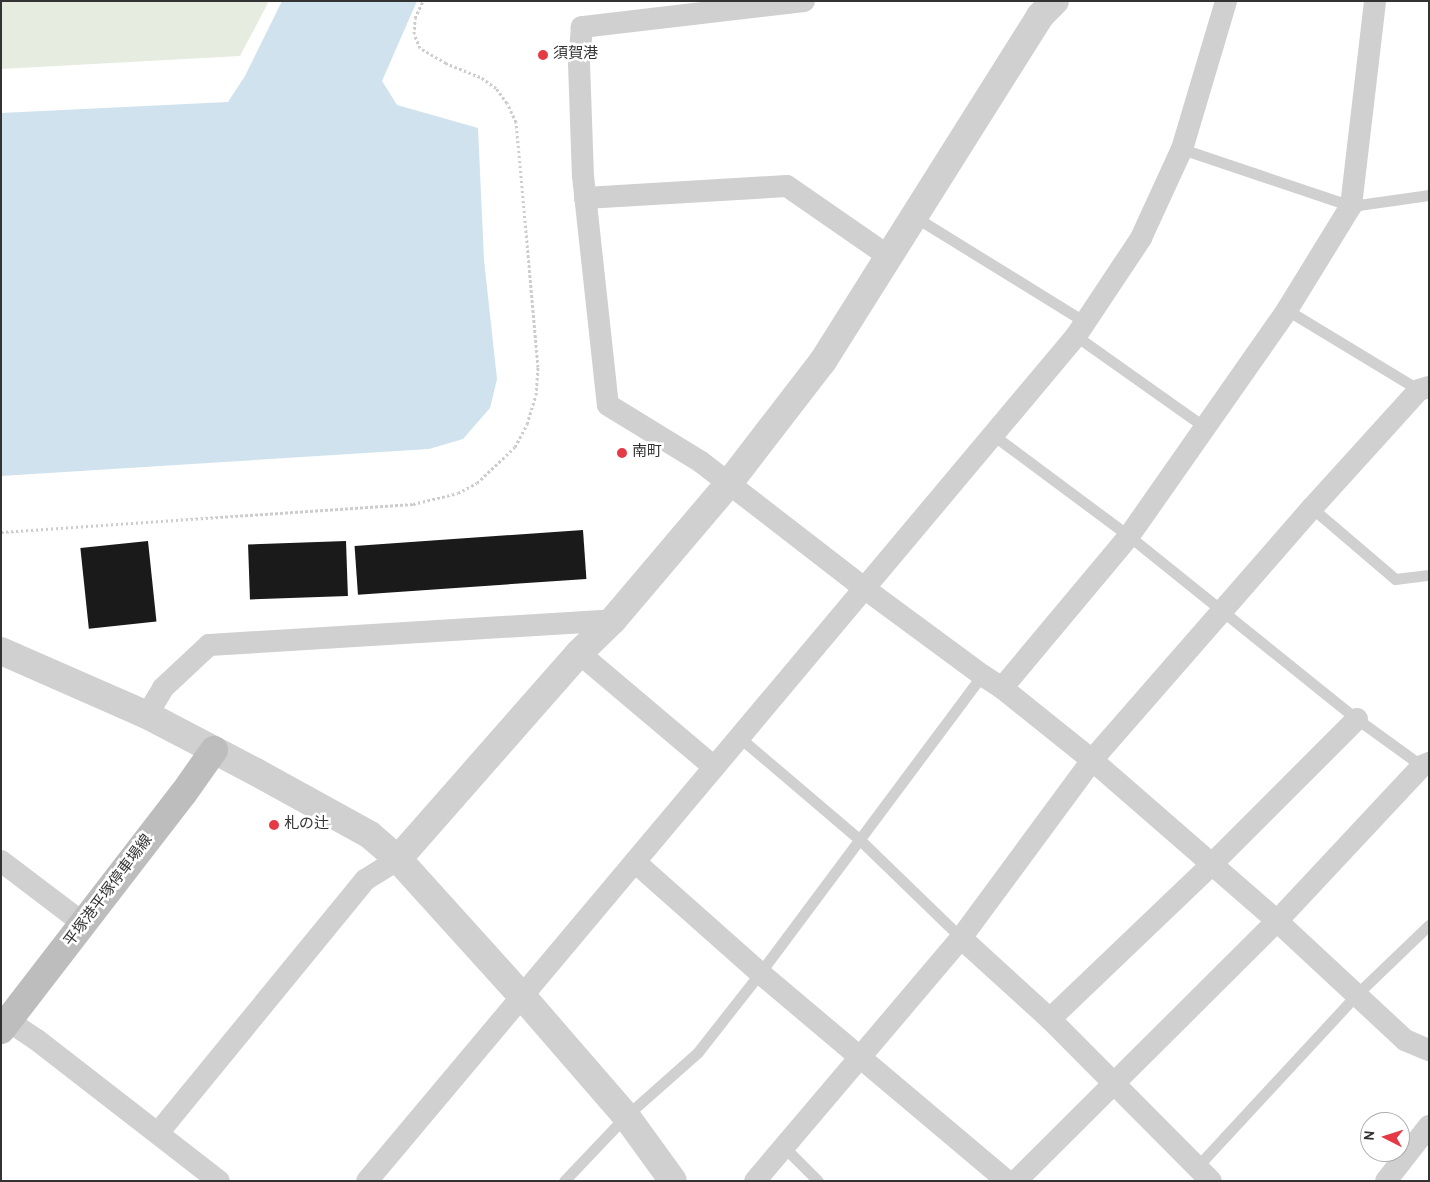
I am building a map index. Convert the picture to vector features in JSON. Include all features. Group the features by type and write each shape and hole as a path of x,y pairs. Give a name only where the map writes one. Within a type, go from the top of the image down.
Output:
{"main road":[{"name":"平塚港平塚停車場線","path":"4,1022 84,924 183,794 214,750"}],"street":[{"path":"804,1 582,27 579,63 585,198 608,405 729,482 864,588 1002,688 1092,760 1212,864 1277,921 1405,1040 1429,1050"},
{"path":"158,1133 365,880 398,859 579,653 613,620 729,482 823,361 1040,16 1055,1"},
{"path":"374,1178 522,996 1081,329 1141,238 1182,149 1226,1"},
{"path":"1002,688 1129,536 1287,310 1351,206 1374,1"},
{"path":"585,198 787,186 888,256"},
{"path":"755,1181 961,938 1092,760 1222,608 1424,388"},
{"path":"147,715 163,688 209,645 613,620"},
{"path":"1,651 147,715 370,835 398,859 522,996 626,1116 673,1181"},
{"path":"579,653 714,767"},
{"path":"1050,1019 1212,864 1357,718"},
{"path":"1016,1181 1112,1083 1277,921 1425,765"},
{"path":"1,861 84,924"},
{"path":"635,862 760,973 1007,1181"},
{"path":"961,938 1050,1019 1204,1174"},
{"path":"4,1022 158,1133 219,1181"},
{"path":"1386,1181 1429,1126"}],"lane":[{"path":"1182,149 1351,206 1429,196"},
{"path":"915,217 1081,329 1206,428"},
{"path":"1287,310 1424,388"},
{"path":"993,435 1222,608 1357,718 1425,765"},
{"path":"1312,508 1395,579 1429,575"},
{"path":"564,1181 626,1116 698,1052 760,973 982,675"},
{"path":"739,737 860,839 961,938"},
{"path":"1204,1174 1356,994 1429,925"},
{"path":"784,1147 818,1181"}],"path":[{"path":"1,532 413,504 458,493 477,483 515,447 527,424 536,395 538,367 516,122 507,102 496,88 480,77 446,63 420,48 414,34 415,18 423,1"}],"shaded area":[{"path":"1,1 269,1 240,56 1,69"}],"water":[{"path":"282,1 417,1 382,81 397,105 478,128 484,260 497,379 490,408 463,439 429,449 1,476 1,113 228,102 245,76"}],"building":[{"path":"583,530 586,579 358,595 355,546"},
{"path":"148,541 156,622 89,629 80,548"},
{"path":"346,541 348,596 250,599 248,544"}],"place":[{"name":"須賀港","path":"543,55"},
{"name":"南町","path":"622,453"},
{"name":"札の辻","path":"274,825"}]}
